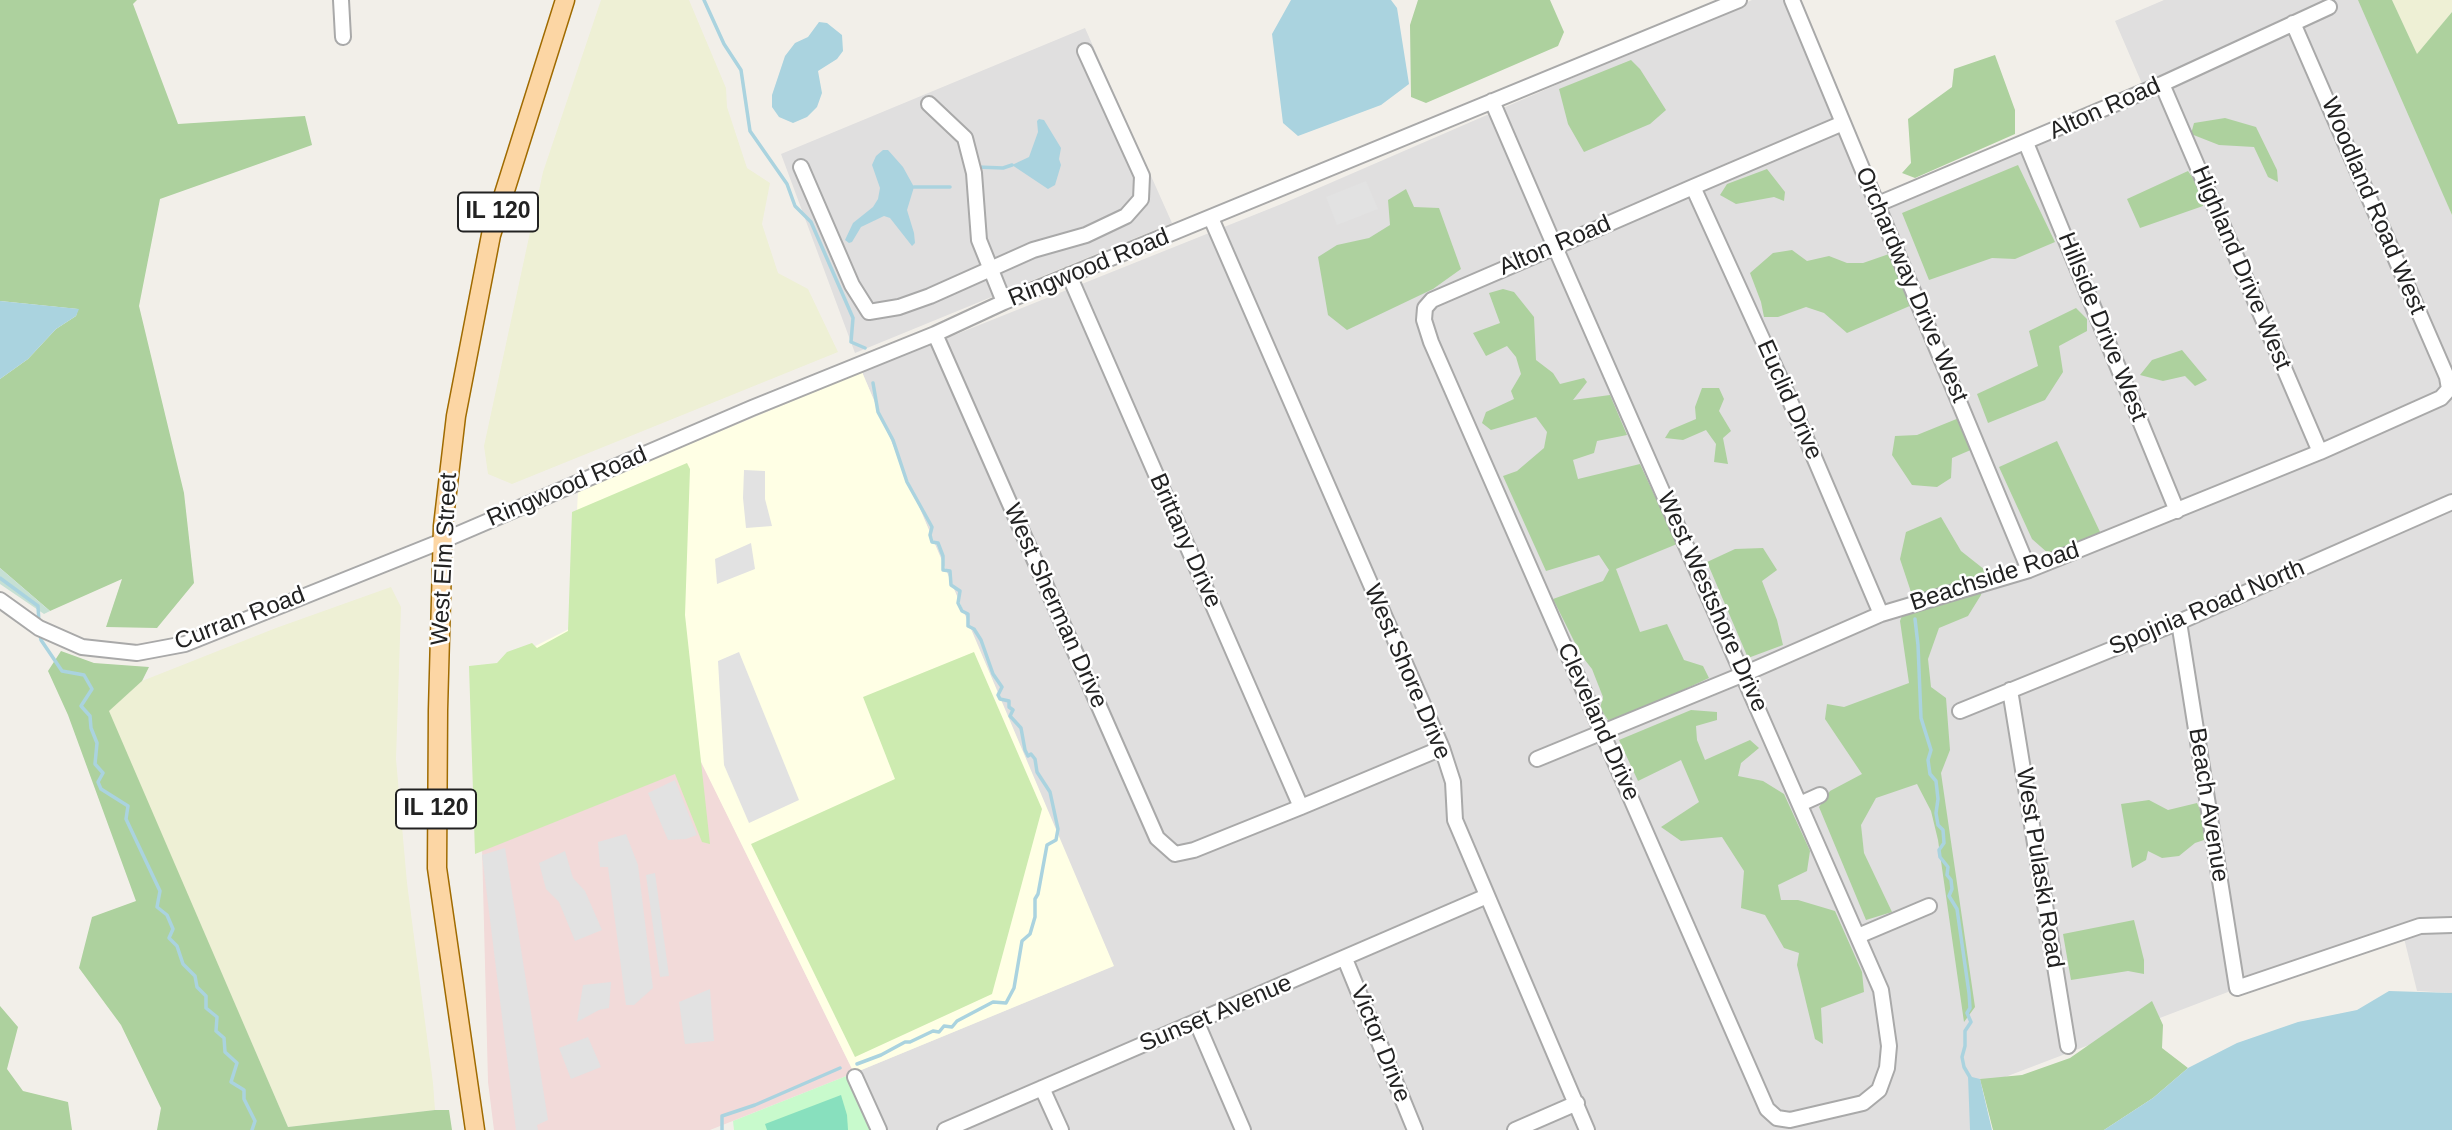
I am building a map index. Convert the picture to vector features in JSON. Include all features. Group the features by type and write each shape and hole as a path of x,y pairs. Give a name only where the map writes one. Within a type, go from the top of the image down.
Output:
{"main road":[{"name":"West Elm Street","path":"475,1130 437,868 442,541 456,416 491,235 565,0"}],"street":[{"path":"341,0 343,37"},
{"name":"Ringwood Road","path":"442,541 752,408 935,334 1004,302 1740,0"},
{"name":"Orchardway Drive West","path":"1792,0 2029,570"},
{"name":"Alton Road","path":"1878,204 2162,84 2329,7"},
{"name":"Woodland Road West","path":"2293,23 2447,377 2449,389"},
{"path":"802,167 852,285 869,312 899,307 930,296 1033,250 1096,230 1126,216 1141,199 1142,176 1085,51"},
{"name":"Highland Drive West","path":"2162,84 2320,452"},
{"name":"West Westshore Drive","path":"1492,101 1881,990 1889,1046 1887,1068 1879,1090 1863,1103"},
{"path":"929,104 965,138 974,173 979,240 1004,302"},
{"name":"Alton Road","path":"1425,308 1432,300 1843,123"},
{"name":"Hillside Drive West","path":"2026,143 2177,511"},
{"name":"Euclid Drive","path":"1693,187 1785,389 1881,614"},
{"name":"West Shore Drive","path":"1211,218 1442,748 1453,782 1455,820 1587,1130"},
{"name":"Brittany Drive","path":"1069,275 1301,807"},
{"name":"Cleveland Drive","path":"1425,308 1424,320 1431,342 1767,1109 1777,1118 1790,1120 1863,1103"},
{"name":"West Sherman Drive","path":"935,334 1157,838 1175,854 1194,850 1301,807"},
{"name":"Beachside Road","path":"1537,759 1881,614 2029,570 2177,511 2441,398 2449,389"},
{"name":"Spojnia Road North","path":"1960,711 2179,622 2452,502"},
{"name":"Curran Road","path":"0,600 39,628 82,647 137,653 185,644 442,541"},
{"name":"Beach Avenue","path":"2179,622 2237,988 2420,926 2452,925"},
{"name":"West Pulaski Road","path":"2010,690 2068,1046"},
{"path":"1301,807 1442,748"},
{"path":"1800,804 1820,795"},
{"name":"Sunset Avenue","path":"945,1130 1487,896"},
{"path":"1858,936 1929,906"},
{"name":"Victor Drive","path":"1345,959 1415,1130"},
{"path":"1197,1023 1243,1130"},
{"path":"855,1077 879,1130"},
{"path":"1042,1088 1061,1130"},
{"path":"1515,1130 1577,1103"}],"shaded area":[{"path":"601,0 689,0 726,88 727,107 747,168 770,183 762,224 778,273 808,289 838,352 512,484 488,474 484,446 543,172"},
{"path":"1752,0 1786,0 1870,199 2143,86 2115,21 2164,0 2363,0 2452,215 2452,993 2417,991 2401,926 1971,1090 1970,1130 879,1130 854,1073 1113,966 862,372 1284,203"},
{"path":"2392,0 2452,0 2452,12 2417,55"},
{"path":"1085,28 1172,223 855,353 781,154"},
{"path":"1366,181 1378,209 1337,225 1326,197"},
{"path":"862,372 1114,966 854,1073 701,762 478,675 571,628 578,491"},
{"path":"744,470 765,471 765,499 772,526 746,528"},
{"path":"751,543 755,569 717,584 715,559"},
{"path":"0,568 50,611 44,614 0,584"},
{"path":"391,587 401,607 396,759 407,883 435,1110 288,1127 108,711 142,681 276,628"},
{"path":"739,652 799,800 749,823 724,765 718,661"},
{"path":"701,761 854,1073 710,1130 494,1130 488,1082 482,847"},
{"path":"675,780 697,835 668,840 648,793"},
{"path":"626,834 638,865 653,988 634,1005 626,1005 608,867 600,867 598,842"},
{"path":"505,848 548,1120 537,1125 538,1130 516,1130 482,855"},
{"path":"565,851 573,878 585,891 602,930 575,941 559,902 546,889 539,863"},
{"path":"655,873 669,976 660,977 646,875"},
{"path":"611,982 609,1008 599,1010 577,1022 583,985"},
{"path":"710,989 714,1041 685,1044 679,1002"},
{"path":"588,1037 601,1067 571,1079 559,1048"}],"green space":[{"path":"0,0 137,0 133,4 178,124 305,116 312,145 160,199 139,306 184,493 194,583 157,628 106,627 122,579 50,611 0,568 0,379 28,359 56,329 76,316 78,309 0,301"},
{"path":"1418,0 1550,0 1564,32 1558,46 1426,103 1411,97 1410,25"},
{"path":"2358,0 2392,0 2417,54 2452,12 2452,215"},
{"path":"1995,55 2015,110 2015,134 1915,178 1902,173 1911,163 1908,119 1952,87 1954,69"},
{"path":"1631,60 1640,69 1666,110 1650,124 1584,152 1568,124 1559,89"},
{"path":"2225,118 2256,127 2277,170 2278,182 2268,177 2254,147 2219,145 2191,134 2194,123"},
{"path":"2018,165 2055,242 2015,259 1992,258 1929,280 1902,213"},
{"path":"1767,169 1785,192 1784,201 1774,197 1736,204 1720,195 1727,184"},
{"path":"2188,171 2201,190 2203,206 2140,228 2127,199"},
{"path":"1406,189 1414,207 1439,208 1461,269 1433,289 1347,330 1328,315 1318,257 1337,245 1369,238 1390,225 1388,200"},
{"path":"1792,250 1807,261 1829,256 1847,263 1863,263 1889,254 1900,273 1912,305 1847,333 1824,313 1806,307 1778,317 1764,317 1750,273 1773,253"},
{"path":"1503,289 1514,292 1534,317 1536,360 1553,373 1560,384 1584,378 1587,382 1573,400 1610,395 1627,435 1597,441 1594,453 1573,460 1578,479 1640,464 1677,544 1616,569 1640,632 1667,624 1684,660 1703,666 1709,678 1618,720 1608,720 1600,708 1603,697 1592,669 1581,655 1553,599 1603,581 1609,570 1599,555 1546,571 1503,476 1517,471 1544,448 1547,432 1536,417 1491,430 1482,423 1486,412 1514,399 1511,391 1521,374 1516,357 1507,346 1486,356 1473,333 1500,323 1489,293"},
{"path":"2076,308 2087,319 2087,331 2059,346 2063,372 2045,400 1988,423 1977,394 2038,366 2029,331"},
{"path":"2182,350 2207,380 2195,386 2185,376 2163,381 2140,375 2152,360"},
{"path":"1702,388 1719,388 1724,399 1719,411 1731,431 1723,438 1728,464 1714,462 1716,444 1706,430 1683,440 1665,438 1670,430 1696,419 1695,407"},
{"path":"1959,418 1973,449 1952,458 1951,478 1937,487 1912,485 1892,455 1895,436 1917,435"},
{"path":"2057,441 2101,534 2049,554 2032,539 1999,467"},
{"path":"687,463 690,469 685,615 710,844 702,842 675,774 475,854 469,666 497,663 507,652 532,643 537,648 568,631 572,512"},
{"path":"1941,517 1961,551 1985,570 1981,595 1968,616 1939,628 1928,659 1931,687 1946,698 1950,750 1941,773 1975,1007 1964,1022 1938,840 1931,811 1917,784 1876,798 1861,825 1864,853 1892,912 1866,920 1819,807 1830,791 1862,774 1825,719 1827,704 1844,707 1909,683 1900,621 1911,592 1900,559 1906,532"},
{"path":"1763,548 1777,570 1762,581 1783,645 1748,658 1707,562 1735,549"},
{"path":"61,651 94,663 149,667 142,681 109,711 288,1127 449,1110 452,1130 157,1130 161,1108 121,1025 79,968 92,917 136,901 68,715 48,671"},
{"path":"974,652 1042,809 992,994 855,1057 751,844 895,779 863,697"},
{"path":"1691,710 1717,712 1717,720 1696,726 1697,740 1705,760 1750,740 1759,748 1741,763 1738,776 1763,781 1784,794 1810,851 1807,871 1778,885 1781,900 1798,900 1835,911 1862,972 1864,992 1821,1008 1823,1044 1815,1039 1797,965 1799,953 1784,948 1765,915 1741,908 1744,871 1722,837 1681,841 1661,827 1699,802 1681,760 1638,781 1619,740"},
{"path":"2149,800 2168,810 2197,803 2205,821 2204,840 2195,843 2179,856 2162,858 2148,851 2146,860 2132,868 2121,804"},
{"path":"2134,920 2144,960 2144,974 2128,971 2071,980 2063,934"},
{"path":"2152,1001 2163,1025 2162,1048 2188,1068 2153,1098 2104,1130 1993,1130 1980,1079 2022,1075 2070,1058"},
{"path":"0,1006 18,1027 7,1069 23,1091 68,1102 72,1130 0,1130"},
{"path":"854,1073 879,1130 734,1130 733,1121"},
{"path":"841,1095 848,1130 767,1130 765,1124"}],"water":[{"path":"1291,0 1391,0 1397,8 1409,84 1381,105 1298,136 1283,123 1272,34"},
{"path":"819,22 827,23 842,35 843,51 837,59 818,71 822,93 817,107 807,117 793,123 779,117 772,107 772,95 785,56 795,43 808,37"},
{"path":"1039,119 1044,120 1061,148 1061,165 1055,185 1048,189 1012,165 1029,157 1038,132"},
{"path":"883,150 888,150 903,167 914,187 907,210 914,233 915,243 912,246 890,218 884,216 861,227 852,242 845,240 853,223 873,207 878,199 880,188 872,165"},
{"path":"0,301 79,309 76,316 56,329 28,359 0,379"},
{"path":"2389,991 2452,993 2452,1130 2104,1130 2153,1098 2188,1068 2237,1043 2298,1022 2357,1010"},
{"path":"1968,1076 1980,1079 1992,1130 1970,1130"}],"waterway":[{"path":"704,0 724,44 741,70 750,131 787,184 795,206 811,222 853,318 851,342 865,348"},
{"path":"977,167 1003,168 1012,165"},
{"path":"914,187 950,187"},
{"path":"857,1064 933,1031 939,1032 944,1026 952,1027 957,1021 993,1002 1006,1003 1014,988 1022,941 1030,934 1035,917 1035,899 1047,845 1056,840 1058,829 1050,792 1037,772 1035,759 1031,754 1028,756 1025,750 1021,728 1010,716 1013,710 1009,707 1009,701 1000,699 998,695 1002,687 993,674 981,640 974,629 968,626 968,614 962,611 958,603 960,591 951,585 950,571 943,570 943,556 938,543 932,542 930,535 932,527 907,482 893,440 878,412 873,383"},
{"path":"0,578 38,606 39,623"},
{"path":"1915,619 1921,718 1931,750 1928,760 1930,774 1936,781 1938,825 1943,830 1944,843 1939,850 1940,857 1948,867 1947,875 1951,880 1952,889 1949,896 1957,909 1969,993 1970,1008 1967,1013 1971,1022 1965,1031 1962,1057 1971,1079"},
{"path":"40,635 62,671 84,675 92,689 81,706 90,716 97,743 95,764 103,773 98,782 101,789 128,806 126,819 160,891 157,907 167,915 173,929 169,938 177,946 183,964 195,976 197,987 206,996 206,1008 217,1017 216,1031 224,1038 225,1052 237,1063 231,1082 244,1090 244,1099 255,1121 252,1130"},
{"path":"722,1130 722,1116 755,1105 840,1068"}]}
